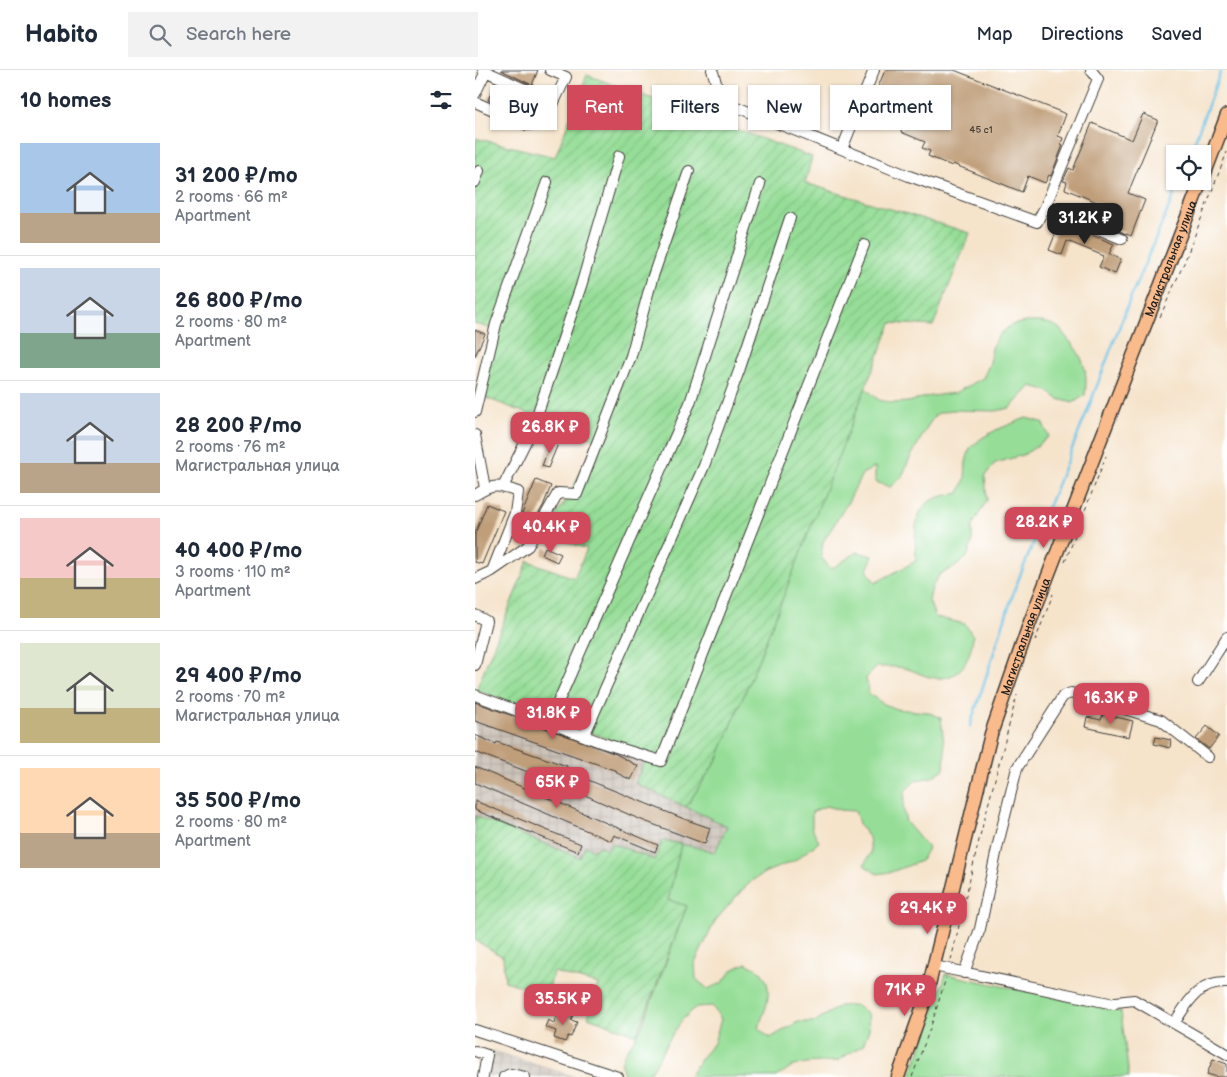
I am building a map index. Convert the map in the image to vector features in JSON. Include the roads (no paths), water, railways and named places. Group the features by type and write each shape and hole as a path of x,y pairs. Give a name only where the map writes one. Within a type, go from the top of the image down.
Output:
{"main road":[{"name":"Магистральная улица","path":"1211,157 1227,115"},
{"name":"Магистральная улица","path":"898,1077 926,997 999,710 1030,622 1198,190"}],"lane":[{"path":"550,70 565,77 557,94"},
{"path":"712,70 719,93 724,101 729,104 909,176 1037,222 1098,79 1091,70"},
{"path":"842,149 874,70"},
{"path":"475,94 489,71 518,85"},
{"path":"475,102 490,109"},
{"path":"503,487 533,427 581,286 619,156"},
{"path":"475,182 479,171"},
{"path":"475,579 492,571 528,546 558,493 577,494 631,356 652,279 689,171"},
{"path":"475,412 495,324 547,182"},
{"path":"549,723 690,403 760,184"},
{"path":"1045,207 1122,239"},
{"path":"584,736 704,466 741,368 790,218"},
{"path":"475,695 584,736 661,761 863,246"},
{"path":"475,435 485,488"},
{"path":"475,494 485,488 499,485 518,492 515,512 492,571"},
{"path":"475,615 486,621 475,665"},
{"path":"1198,682 1227,637"},
{"path":"964,973 980,929 997,844 1017,768 1063,696 1071,693 1161,720 1208,757"},
{"path":"934,966 1113,1004 1134,1000 1175,1022 1227,1054"},
{"path":"1175,1022 1192,996 1211,985 1227,983"},
{"path":"475,1030 618,1077"},
{"path":"475,1051 487,1055 483,1077"},
{"path":"504,1077 510,1074 525,1077"}],"waterway":[{"path":"1193,145 1221,70"},
{"path":"970,726 1015,588 1085,417 1132,294 1176,190"}]}
